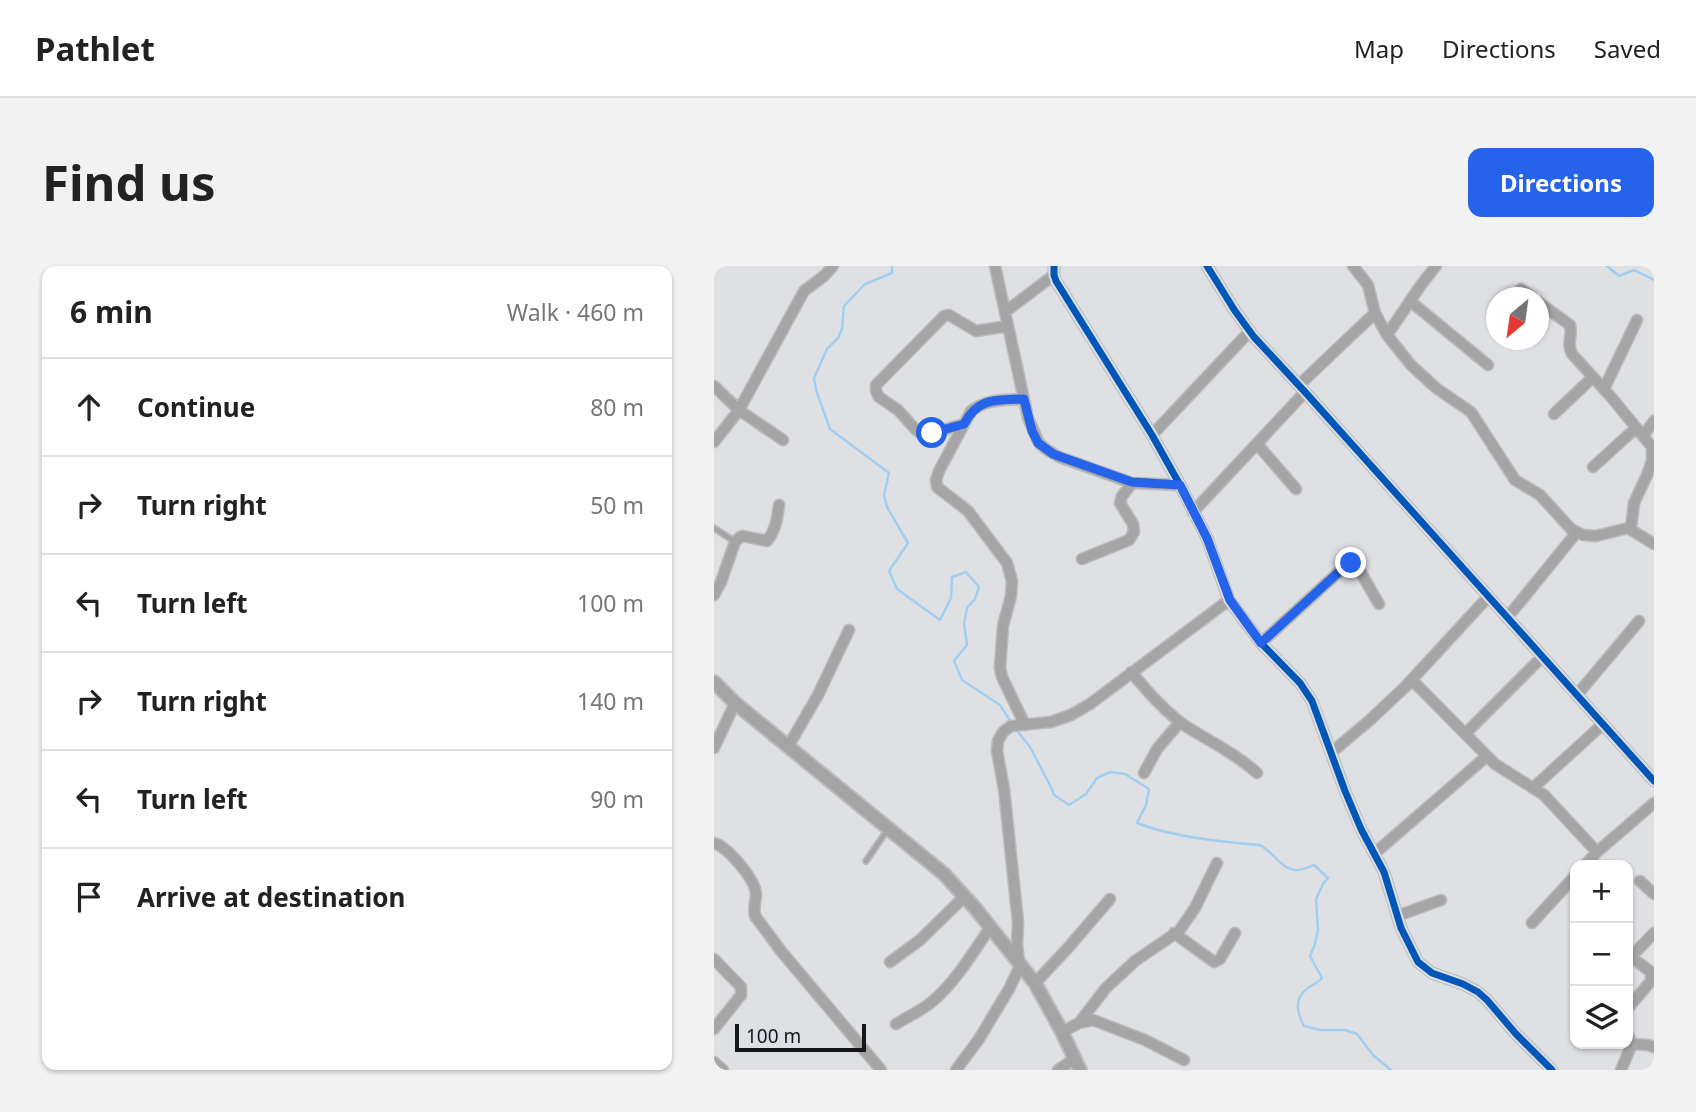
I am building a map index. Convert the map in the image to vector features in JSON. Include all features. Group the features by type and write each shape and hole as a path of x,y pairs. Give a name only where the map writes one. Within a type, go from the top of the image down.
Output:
{"street":[{"path":"715,437 739,410 804,291 833,266"},
{"path":"995,266 1024,399 1038,443 1070,461 1132,482 1180,485"},
{"path":"1207,266 1250,331 1654,781"},
{"path":"1353,266 1368,285 1376,313 1387,335 1411,365 1436,388 1471,412 1512,477 1540,495 1577,533 1596,536 1631,528 1654,544"},
{"path":"1387,335 1436,266"},
{"path":"1005,312 1054,270 1180,485 1207,538 1230,600 1261,643 1307,692 1352,808 1386,877 1403,934 1418,962 1432,973 1478,992 1552,1070"},
{"path":"1410,301 1488,365"},
{"path":"1549,310 1570,325 1572,329 1569,348 1572,354 1652,447 1653,454 1647,475 1634,503 1631,528"},
{"path":"1193,512 1257,444 1302,389 1376,313"},
{"path":"964,424 923,434 898,410 879,397 876,385 944,316 949,315 976,331 1008,326"},
{"path":"1604,389 1637,320"},
{"path":"1152,435 1250,331"},
{"path":"1554,414 1593,377"},
{"path":"714,386 739,410 783,440"},
{"path":"1024,399 1000,400 979,405 971,411 936,480 937,487 968,511 1007,563 1012,581 1003,626 1000,668 1025,725"},
{"path":"1593,467 1654,421"},
{"path":"1257,444 1296,489"},
{"path":"1082,559 1129,540 1134,531 1120,503 1132,482"},
{"path":"714,595 735,542 743,536 767,541 777,524 779,505"},
{"path":"1507,618 1577,533"},
{"path":"1261,643 1351,563 1357,566 1379,604"},
{"path":"1332,752 1412,680 1488,597"},
{"path":"956,1070 979,1039 1020,966 1004,789 997,751 1003,732 1011,726 1051,722 1071,715 1106,693 1230,600"},
{"path":"1577,695 1639,621"},
{"path":"789,745 818,695 849,630"},
{"path":"1465,734 1542,657"},
{"path":"1131,672 1155,700 1180,722 1239,758 1257,773"},
{"path":"1412,680 1495,764 1544,795 1597,852"},
{"path":"714,682 735,703 939,869 964,897 1035,983 1062,1032 1077,1064 1058,1070"},
{"path":"714,748 735,703"},
{"path":"1144,774 1157,749 1180,722"},
{"path":"1534,787 1603,724"},
{"path":"1375,853 1487,756"},
{"path":"1590,860 1654,803"},
{"path":"714,842 731,853 753,885 756,892 753,912 766,931 881,1070"},
{"path":"1079,1023 1106,988 1125,970 1139,957 1178,931 1195,908 1217,863"},
{"path":"1532,923 1570,881"},
{"path":"1640,881 1654,894"},
{"path":"890,962 920,940 964,897"},
{"path":"1035,983 1110,899"},
{"path":"1397,916 1441,900"},
{"path":"896,1024 940,995 990,928"},
{"path":"1174,933 1214,962 1220,959 1235,933"},
{"path":"1633,955 1654,933"},
{"path":"714,959 741,987 741,996 714,1029"},
{"path":"1633,961 1651,972 1652,976 1651,981 1633,1002"},
{"path":"1062,1032 1079,1023 1093,1020 1145,1040 1184,1060"},
{"path":"1633,1041 1654,1047"},
{"path":"1621,1070 1627,1049"},
{"path":"714,1062 723,1070"}],"lane":[{"path":"714,528 735,542"},
{"path":"866,861 889,828"}],"waterway":[{"path":"892,266 892,273 865,284 844,306 842,329 838,338 827,349 814,378 816,390 830,429 889,473 884,495 887,507 908,543 889,571 897,589 940,620 951,598 952,577 966,572 979,587 975,599 967,608 964,624 967,645 954,661 962,680 1000,705 1011,722"},
{"path":"1607,266 1619,276 1634,270 1654,280"},
{"path":"1015,728 1030,747 1054,795 1069,805 1086,794 1097,778 1110,772 1125,774 1149,789 1146,805 1137,823 1181,835 1259,845 1291,869 1301,870 1314,865 1328,878 1316,899 1318,930 1310,956 1322,978 1300,997 1300,1016 1304,1026 1321,1030 1345,1030 1357,1034 1373,1055 1391,1070"}],"cycle path":[{"path":"1054,266 1056,281 1180,485 1207,538 1229,600 1261,643 1300,683 1312,701 1345,791 1384,872 1401,928 1418,962 1432,973 1478,992 1552,1070"},
{"path":"1207,266 1254,337 1654,781"}],"route":[{"path":"932,433 964,424 971,411 979,405 1000,400 1024,399 1038,443 1053,454 1132,482 1180,485 1207,538 1230,600 1261,643 1351,563"}]}
